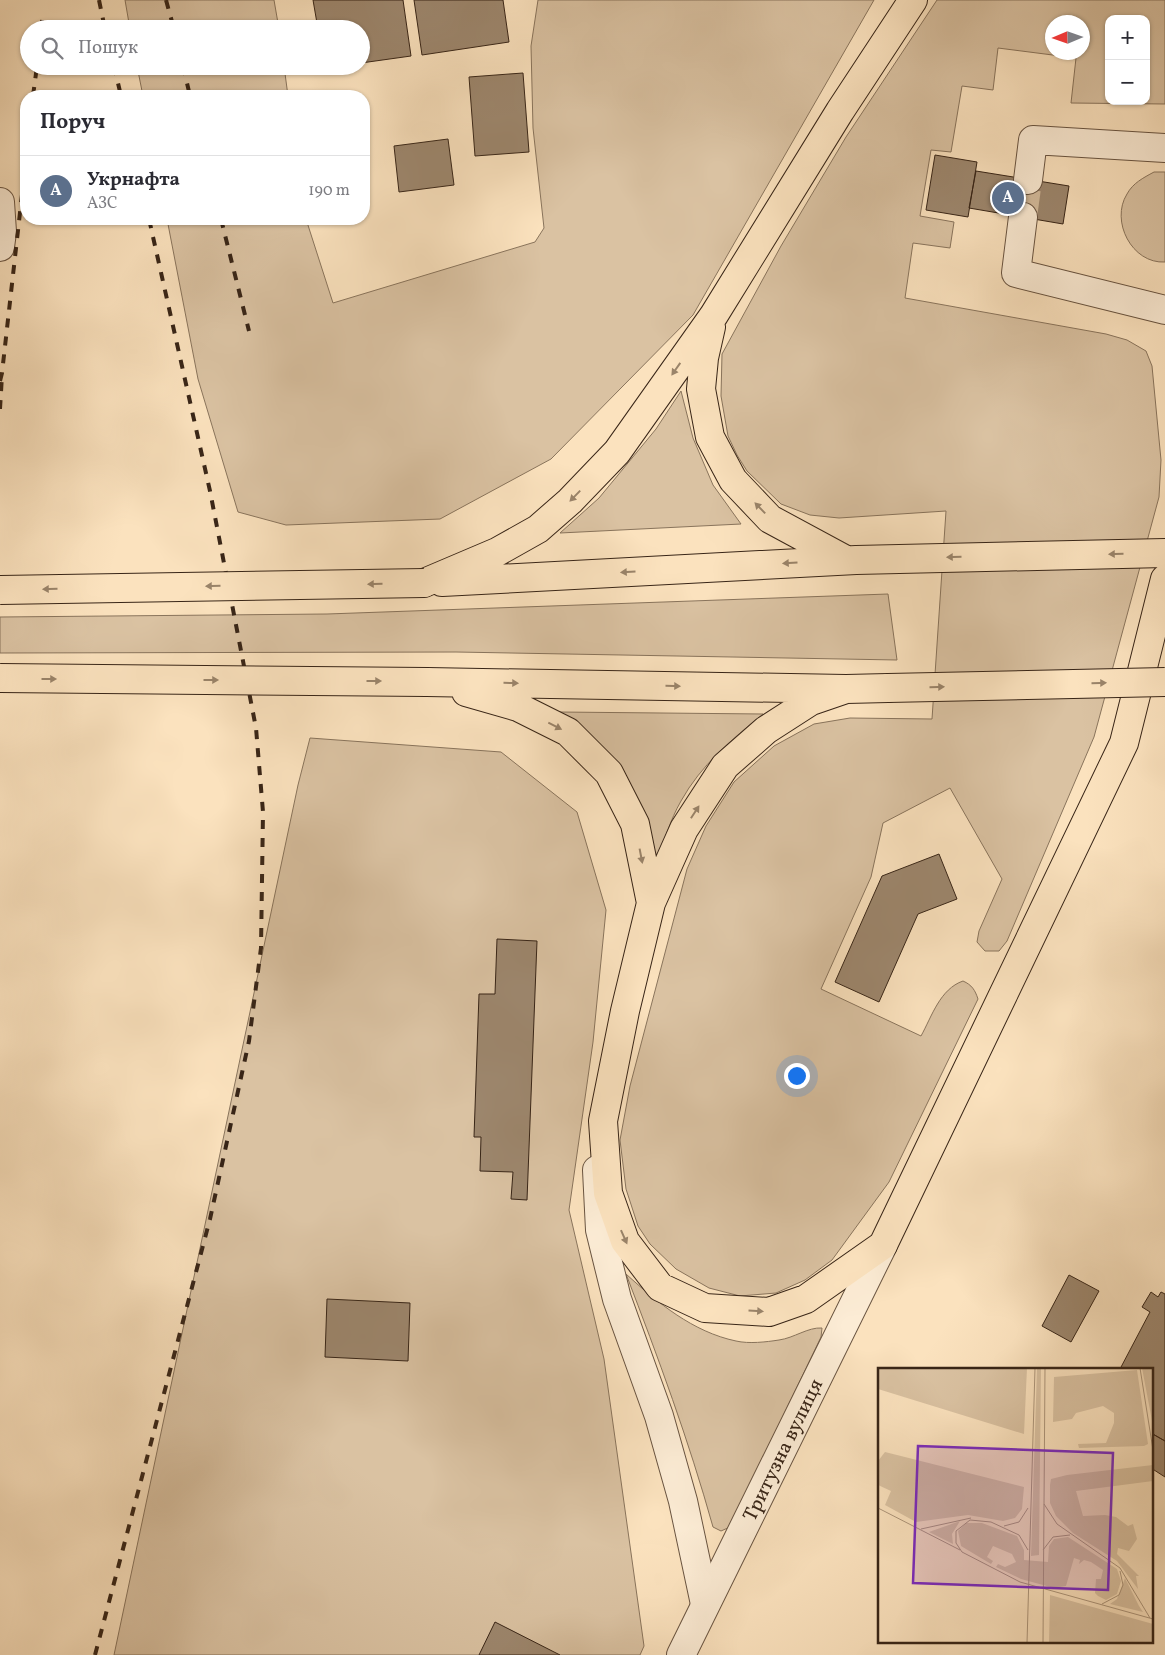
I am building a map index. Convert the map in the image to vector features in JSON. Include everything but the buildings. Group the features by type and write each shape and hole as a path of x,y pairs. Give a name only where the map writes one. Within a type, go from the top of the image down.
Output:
{"main road":[{"path":"424,583 497,552 538,529 570,501 617,452 714,315 840,111 913,0"},
{"path":"714,315 704,358 701,389 710,437 733,480 770,519 851,560"},
{"path":"0,590 424,583 851,560 1165,552"},
{"path":"846,689 812,701 773,725 725,766 684,829 651,903 625,1011 603,1122 608,1193 625,1241 660,1287 705,1308 769,1312 806,1299 883,1244 1124,743 1165,579"},
{"path":"0,678 427,682 846,689 1165,682"},
{"path":"427,682 518,707 568,732 609,774 635,824 651,903"}],"street":[{"path":"1028,180 1033,140 1165,148"},
{"path":"0,202 2,232 0,247"},
{"path":"1023,217 1016,273 1165,310"},
{"path":"603,1122 596,1166 600,1230 617,1299 659,1416 682,1501 705,1604"},
{"name":"Тритузна вулиця","path":"681,1655 883,1244"}],"shaded area":[{"path":"125,0 274,0 277,20 128,20"},
{"path":"538,0 874,0 693,315 551,459 440,519 286,525 238,512 198,379 168,225 308,225 333,303 535,242 544,228 533,128 531,46"},
{"path":"937,0 1165,0 1165,104 1150,104 1150,15 1105,15 1105,103 1071,103 1076,60 1090,60 1090,15 1045,15 1045,54 998,48 993,90 962,86 951,152 931,150 920,216 954,222 950,248 913,243 905,298 1106,334 1127,340 1146,351 1152,366 1161,460 1159,497 1094,737 1007,941 999,951 985,951 977,942 979,931 1002,879 950,788 883,823 871,877 821,989 921,1036 938,1004 948,990 955,985 963,981 969,984 978,999 889,1182 832,1260 805,1280 776,1293 740,1296 709,1288 676,1269 650,1244 638,1226 626,1189 620,1140 630,1086 687,869 706,826 734,782 774,746 814,724 850,718 932,719 946,511 839,518 810,515 781,504 747,471 737,455 728,436 721,396 722,354 781,246 846,137"},
{"path":"139,75 285,75 287,90 142,90"},
{"path":"1154,172 1165,172 1165,262 1153,261 1143,256 1134,248 1127,239 1121,216 1122,205 1129,190"},
{"path":"681,391 693,438 713,485 741,524 560,533 599,498 656,429"},
{"path":"888,594 897,660 456,652 0,653 0,617 327,614"},
{"path":"559,712 763,714 707,765 689,788 674,816 656,862 606,751"},
{"path":"310,738 501,752 577,812 606,910 593,1042 569,1210 604,1359 644,1646 640,1655 114,1655 298,785"},
{"path":"626,1274 677,1315 720,1337 752,1343 785,1339 811,1329 822,1328 821,1337 730,1527 721,1531 713,1527 672,1399"}],"tunnel":[{"path":"1023,217 1028,180"}],"railway":[{"path":"99,0 103,20"},
{"path":"166,0 172,20"},
{"path":"42,20 43,14"},
{"path":"34,90 36,75"},
{"path":"116,75 120,90"},
{"path":"185,75 189,90"},
{"path":"0,381 20,212"},
{"path":"95,1655 210,1219 249,1041 261,948 263,812 256,728 210,491 150,225"},
{"path":"222,225 249,331"},
{"path":"0,409 2,375"}],"place":[{"name":"Укрнафта","path":"1008,198"}]}
